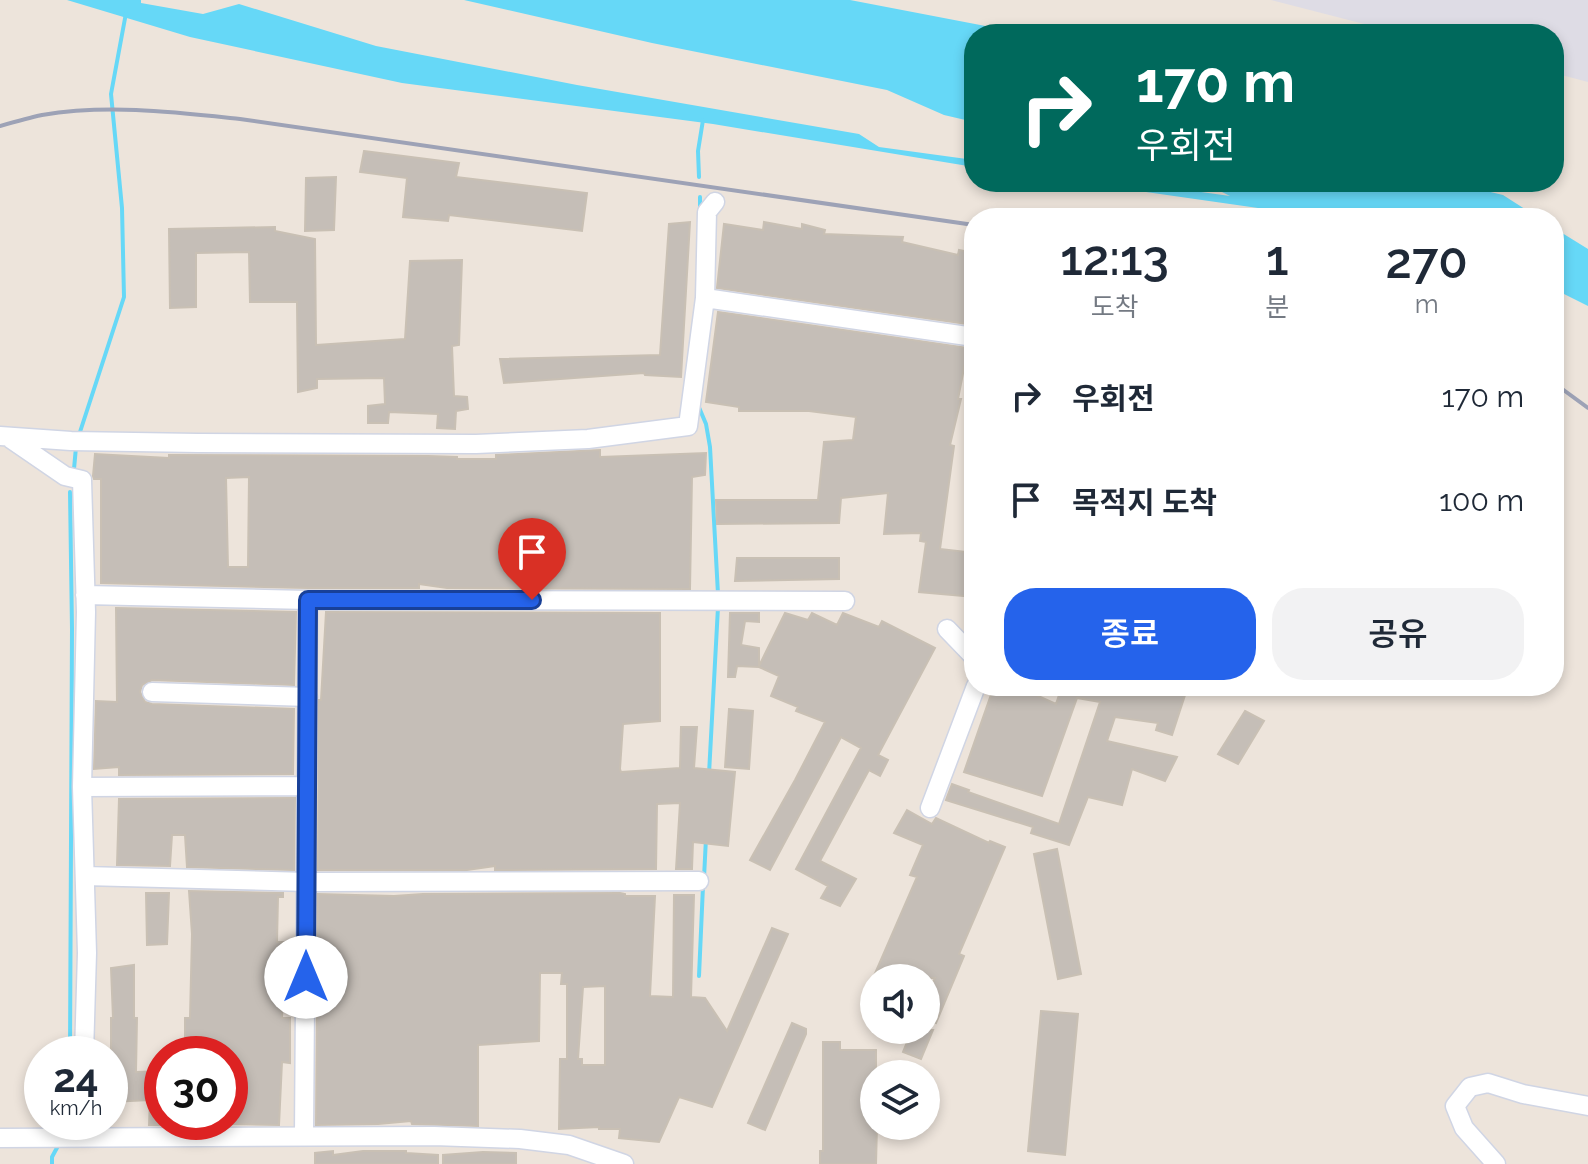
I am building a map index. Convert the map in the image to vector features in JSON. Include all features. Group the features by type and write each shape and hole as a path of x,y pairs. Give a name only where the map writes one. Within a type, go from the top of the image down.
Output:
{"street":[{"path":"4,437 198,443 476,444 588,439 688,426 705,298 707,212 715,202"},
{"path":"705,298 964,336"},
{"path":"4,437 65,476 82,480 85,595 82,787 87,953 85,1036"},
{"path":"85,595 308,600 845,601"},
{"path":"304,1136 308,600"},
{"path":"947,629 964,647"},
{"path":"152,692 308,697"},
{"path":"930,808 972,696"},
{"path":"82,787 307,786"},
{"path":"85,876 307,882 699,881"},
{"path":"1496,1164 1464,1128 1455,1106 1470,1087 1488,1083 1523,1094 1588,1106"},
{"path":"128,1131 520,1139 569,1145 624,1164"},
{"path":"0,1138 24,1136"}],"shaded area":[{"path":"1271,0 1588,0 1588,82 1564,76 1564,24 1364,24"}],"water":[{"path":"67,0 141,0 141,3 203,14 239,4 376,46 859,134 879,147 964,159 964,165 713,124 402,83 190,37"},
{"path":"464,0 850,0 975,24 964,24 964,120 944,115 887,90 652,43"},
{"path":"1146,192 1201,192 1230,196 1222,192 1491,192 1503,195 1523,208 1257,208"},
{"path":"1564,234 1588,249 1588,306 1564,294"}],"building":[{"path":"364,151 459,163 456,177 587,193 582,231 449,215 448,221 403,217 407,178 360,172"},
{"path":"336,177 334,230 305,231 306,178"},
{"path":"690,222 681,377 644,373 504,383 500,359 660,355 669,224"},
{"path":"764,222 802,229 802,224 825,230 824,234 903,237 902,242 958,255 959,250 964,251 964,323 717,288 724,224 763,230"},
{"path":"275,227 275,231 315,239 316,345 405,339 410,261 462,260 459,345 452,346 454,396 467,397 468,409 456,411 455,429 437,428 438,414 389,412 388,423 368,423 368,406 385,404 384,378 317,379 317,388 298,392 297,302 250,302 249,252 196,253 196,307 170,308 169,229"},
{"path":"718,312 964,347 964,368 958,399 961,399 950,445 954,446 940,549 964,552 964,596 919,592 926,542 920,541 921,533 884,534 888,493 841,498 839,523 717,524 716,500 818,500 824,442 853,440 856,417 809,411 739,411 739,407 706,402"},
{"path":"600,450 600,457 706,453 705,475 692,477 690,589 447,588 419,584 419,588 308,588 101,583 101,479 94,479 93,476 95,454 169,458 169,455 428,456 457,459 496,459 496,455","holes":["249,477 248,567 228,567 226,478"]},
{"path":"737,558 839,558 839,579 735,581"},
{"path":"116,608 296,612 294,685 152,680 142,685 140,692 145,702 152,704 294,709 293,774 119,775 119,767 94,769 96,701 117,702"},
{"path":"326,612 660,613 660,721 623,724 620,769 621,772 680,768 681,727 697,727 694,768 735,772 728,846 693,842 692,869 676,869 680,803 657,804 656,869 495,870 495,866 467,870 318,870 319,700"},
{"path":"730,613 759,613 759,622 745,621 741,645 759,648 759,666 785,613 808,620 812,613 837,625 843,613 879,627 882,621 935,648 878,755 888,760 880,776 869,770 820,861 856,879 840,906 821,898 828,886 796,869 861,748 841,737 770,870 750,860 825,722 796,711 798,707 771,696 779,676 759,667 737,666 735,677 728,677"},
{"path":"991,696 1038,696 1056,704 1059,696 1185,696 1172,735 1156,730 1158,723 1115,717 1107,741 1177,757 1165,781 1132,769 1122,805 1088,797 1069,845 1031,833 1033,827 946,800 952,784 1059,824 1100,702 1077,698 1042,796 964,772"},
{"path":"729,709 753,711 749,769 725,767"},
{"path":"1245,711 1264,721 1238,764 1218,754"},
{"path":"295,798 294,870 187,867 185,835 172,835 170,866 117,865 119,799"},
{"path":"907,810 932,824 936,818 989,843 1005,847 959,954 964,956 940,1013 940,964 879,964 917,877 910,875 923,845 894,833"},
{"path":"1057,849 1081,974 1058,979 1034,854"},
{"path":"189,891 283,893 283,897 278,897 277,942 286,942 282,1018 290,1018 290,1063 282,1062 279,1125 248,1124 248,1036 185,1036 185,1018 190,1018 192,934"},
{"path":"146,893 169,893 167,944 147,945"},
{"path":"620,893 625,896 655,896 650,996 673,997 674,895 694,895 691,997 705,998 727,1031 772,928 788,934 712,1107 679,1097 659,1142 619,1138 620,1129 559,1129 560,1059 567,1059 567,984 561,984 562,973 540,973 539,1041 478,1045 478,1126 412,1124 411,1121 316,1125 318,894","holes":["605,986 605,1065 582,1065 582,1059 578,1059 583,987"]},
{"path":"134,965 136,1072 144,1072 144,1100 128,1101 128,1036 111,1036 111,968"},
{"path":"1041,1011 1078,1014 1065,1155 1028,1151"},
{"path":"792,1023 806,1029 806,1034 765,1130 748,1123"},
{"path":"823,1042 840,1042 840,1050 876,1050 876,1060 860,1060 860,1140 877,1140 876,1164 820,1164 820,1151 823,1151"},
{"path":"906,1044 927,1044 921,1059 903,1052"},
{"path":"333,1151 333,1155 406,1151 438,1155 438,1164 315,1164 315,1153"},
{"path":"516,1153 516,1164 443,1164 443,1155"}],"waterway":[{"path":"79,435 124,297 122,208 111,94 126,13"},
{"path":"699,177 698,151 703,120"},
{"path":"700,197 700,209"},
{"path":"698,405 706,424 710,447 718,594"},
{"path":"74,469 76,447"},
{"path":"70,492 70,1036"},
{"path":"709,774 718,607"},
{"path":"704,878 706,838"},
{"path":"699,976 703,886"},
{"path":"52,1164 59,1144"}],"railway":[{"path":"0,126 42,115 92,110 215,116 964,224"},
{"path":"1564,390 1588,408"}],"route":[{"path":"306,977 308,600 532,600"}]}
